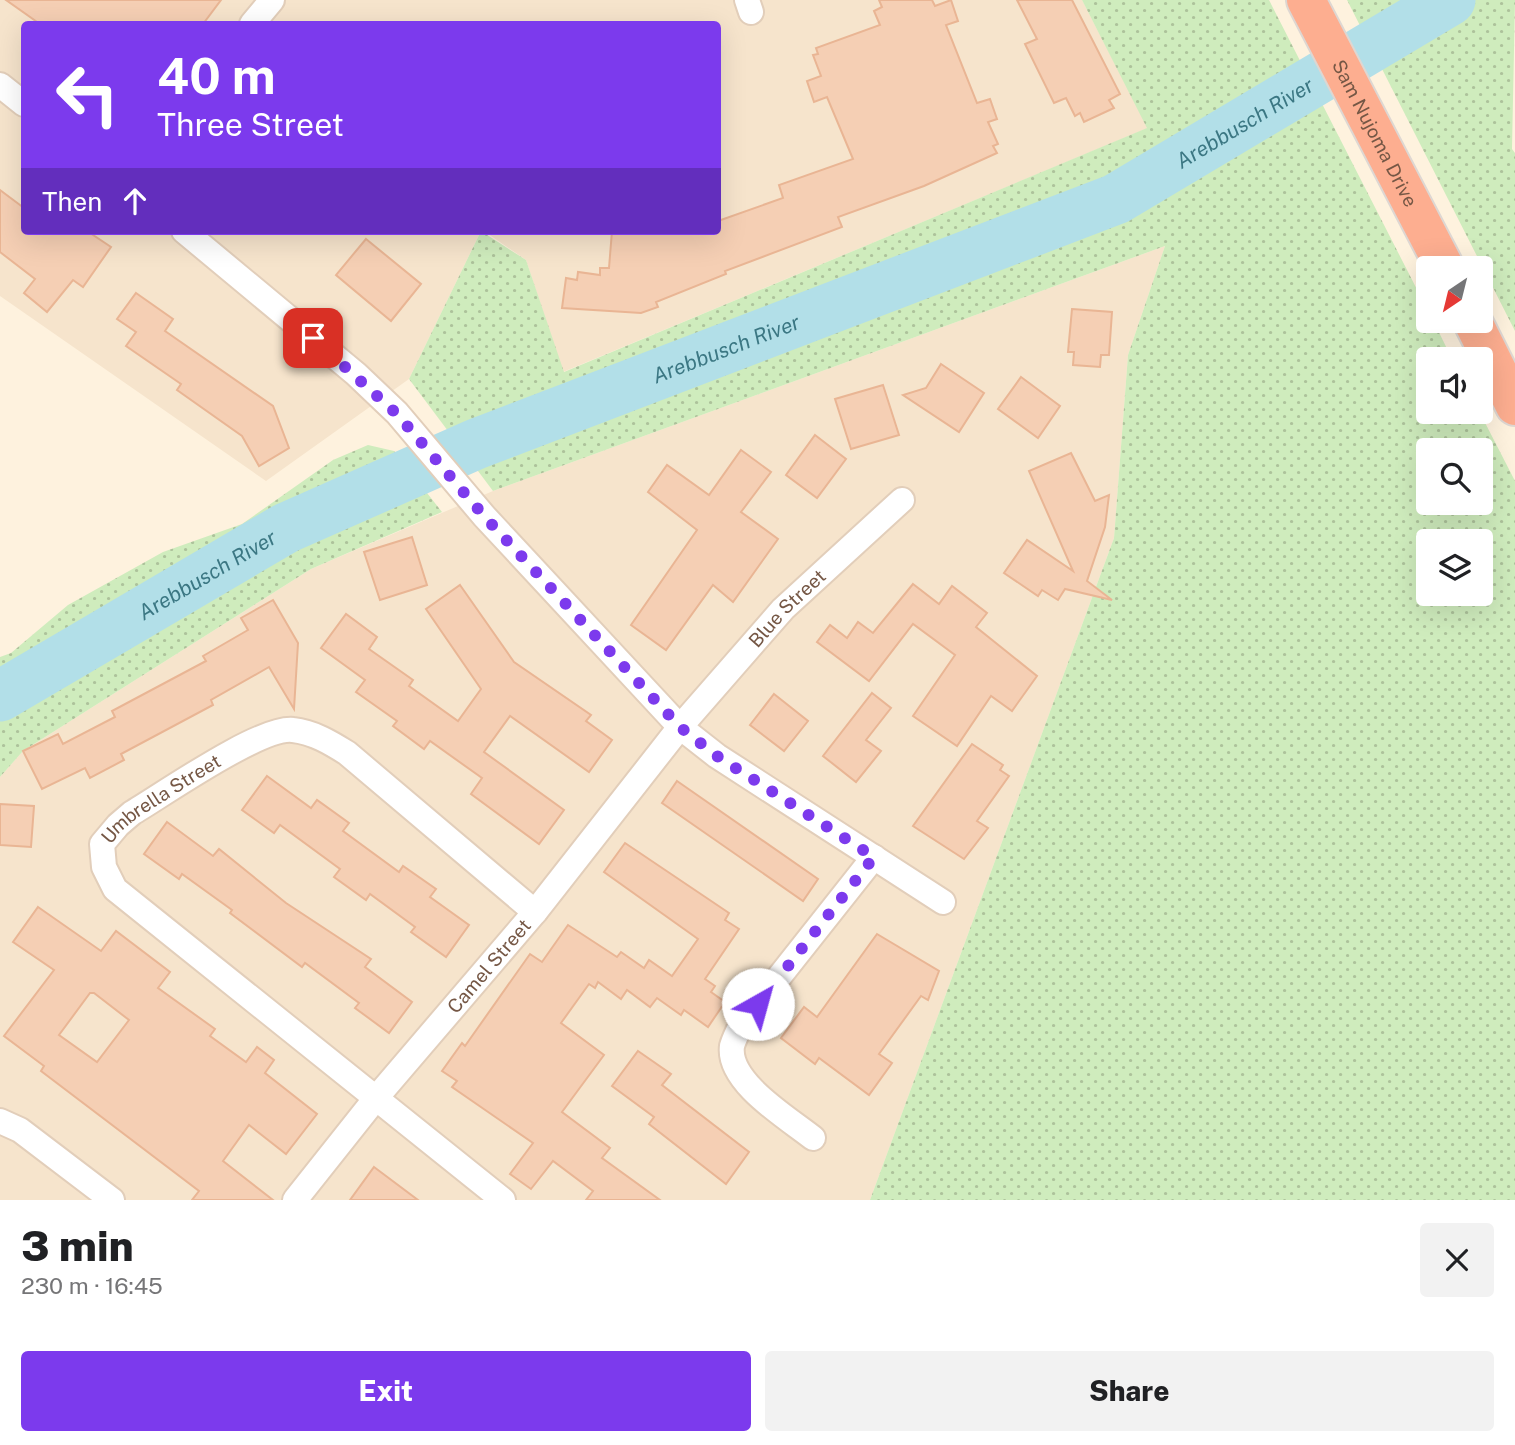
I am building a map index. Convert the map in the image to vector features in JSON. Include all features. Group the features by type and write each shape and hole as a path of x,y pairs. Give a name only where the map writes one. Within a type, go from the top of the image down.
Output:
{"highway":[{"name":"Sam Nujoma Drive","path":"1306,0 1439,256"},
{"path":"1479,333 1515,405"}],"street":[{"path":"254,21 272,0"},
{"path":"0,85 21,102"},
{"path":"189,235 356,374 397,414 484,516 680,727 717,756 943,902"},
{"name":"Blue Street","path":"680,727 783,609 902,500"},
{"name":"Camel Street","path":"295,1200 376,1098 535,912 680,727"},
{"name":"Umbrella Street","path":"503,1200 115,889 103,867 102,844 118,825 264,735 292,729 322,738 347,753 535,912"},
{"path":"813,1138 747,1085 735,1068 732,1046 741,1025 874,857"},
{"path":"0,1121 20,1130 112,1200"}],"shaded area":[{"path":"0,0 1082,0 1148,128 563,372 526,260 490,235 721,235 721,21 21,21 21,235 479,235 409,379 266,481 0,296"},
{"path":"1165,246 1128,355 1114,538 870,1200 0,1200 0,777 23,751 311,569 493,491"}],"green space":[{"path":"1082,0 1269,0 1416,288 1416,333 1439,333 1446,347 1416,347 1416,424 1486,424 1493,438 1416,438 1416,515 1493,515 1493,438 1515,481 1515,1200 870,1200 1114,538 1128,355 1165,246 493,491 409,379 479,235 487,235 526,260 564,372 1147,128"},
{"path":"1347,0 1515,0 1512,149 1515,153 1515,331 1493,288 1493,256 1477,256"},
{"path":"368,445 394,451 442,512 311,569 23,751 0,777 0,657 11,653 68,605 163,552 242,524 333,460"}],"building":[{"path":"6,0 221,0 205,21 36,21"},
{"path":"879,0 932,0 935,6 951,0 958,21 946,25 977,103 990,99 997,119 988,122 998,144 993,146 997,153 924,186 838,217 842,227 725,271 726,274 656,302 658,307 641,313 562,308 566,278 577,280 578,272 600,275 600,268 609,268 612,235 721,235 721,220 783,198 779,185 853,159 827,97 814,102 807,81 821,76 813,55 818,54 816,48 880,25 874,11 882,7"},
{"path":"1017,0 1072,0 1120,94 1109,100 1114,108 1084,122 1080,113 1075,116 1066,98 1054,103 1025,44 1037,39"},
{"path":"0,190 21,206 21,235 93,235 111,247 83,287 73,280 47,312 24,293 35,279 0,252"},
{"path":"366,239 421,284 391,321 336,275"},
{"path":"136,293 173,319 165,331 273,406 289,448 259,466 242,436 177,390 181,384 126,346 136,332 117,319"},
{"path":"1072,309 1112,312 1109,355 1101,355 1100,367 1073,365 1074,352 1068,352"},
{"path":"941,364 984,393 959,432 903,395 926,388"},
{"path":"1021,377 1060,406 1038,438 998,409"},
{"path":"883,385 899,435 851,449 835,399"},
{"path":"815,435 846,459 817,498 786,475"},
{"path":"741,450 771,472 741,512 778,539 733,602 713,585 666,650 631,625 697,530 648,492 667,465 709,495"},
{"path":"1071,453 1095,501 1109,495 1105,527 1087,581 1112,600 1065,589 1058,600 1042,590 1038,596 1004,573 1027,540 1073,571 1029,471"},
{"path":"412,537 427,585 380,600 364,552"},
{"path":"913,584 939,604 952,586 987,613 976,627 1037,676 1012,711 991,696 957,746 913,716 955,655 913,624 869,681 817,642 830,625 847,638 858,622 873,633"},
{"path":"460,585 514,662 591,715 586,721 612,740 589,772 510,716 484,752 564,810 539,844 471,794 482,778 430,741 424,749 393,726 397,721 356,692 365,680 321,648 346,614 377,637 369,649 413,680 409,686 458,721 481,689 426,609"},
{"path":"273,600 298,643 294,709 269,667 211,700 213,705 121,754 124,760 90,778 85,768 42,789 23,751 58,734 63,744 115,717 112,711 206,661 203,656 248,630 241,618"},
{"path":"872,693 891,708 866,740 881,751 856,782 823,756"},
{"path":"774,694 808,721 784,751 750,725"},
{"path":"972,744 1003,765 1000,770 1009,776 977,821 988,828 964,859 913,826"},
{"path":"267,776 311,808 317,800 349,823 343,831 399,872 403,866 436,889 430,897 469,925 446,957 411,932 415,927 370,894 366,900 334,877 340,869 280,825 274,833 242,810"},
{"path":"677,781 818,879 803,901 662,803"},
{"path":"0,804 34,806 31,847 0,845"},
{"path":"167,822 213,856 219,849 286,903 371,959 365,967 412,1002 389,1033 355,1008 359,1003 305,963 302,967 230,913 232,910 182,874 179,879 144,854"},
{"path":"625,843 729,913 725,920 739,929 705,979 715,986 711,992 725,1002 708,1027 684,1010 681,1015 657,998 650,1007 627,990 621,999 598,982 595,988 589,984 561,1023 604,1055 562,1112 610,1148 602,1158 660,1200 586,1200 593,1191 553,1161 531,1189 510,1174 533,1143 452,1087 457,1081 442,1071 462,1043 465,1046 530,954 542,962 568,925 617,957 621,952 644,968 649,960 672,976 698,939 604,872"},
{"path":"38,907 101,951 116,931 170,972 158,988 215,1029 210,1036 246,1062 257,1047 274,1060 265,1073 317,1114 286,1154 249,1125 223,1161 273,1200 192,1200 199,1191 41,1071 44,1066 4,1036 54,970 13,942","holes":["90,993 94,993 129,1020 97,1062 59,1035"]},
{"path":"877,934 939,971 928,1000 921,996 879,1054 892,1063 869,1095 819,1058 815,1064 781,1038 804,1007 817,1017"},
{"path":"638,1051 671,1074 662,1085 749,1152 726,1184 649,1124 654,1117 612,1086"},
{"path":"374,1167 418,1200 350,1200"}],"waterway":[{"name":"Arebbusch River","path":"0,696 286,528 476,444 1116,199 1450,0"}],"route":[{"path":"313,338 356,374 397,414 484,516 680,727 717,756 874,857 758,1004"}]}
